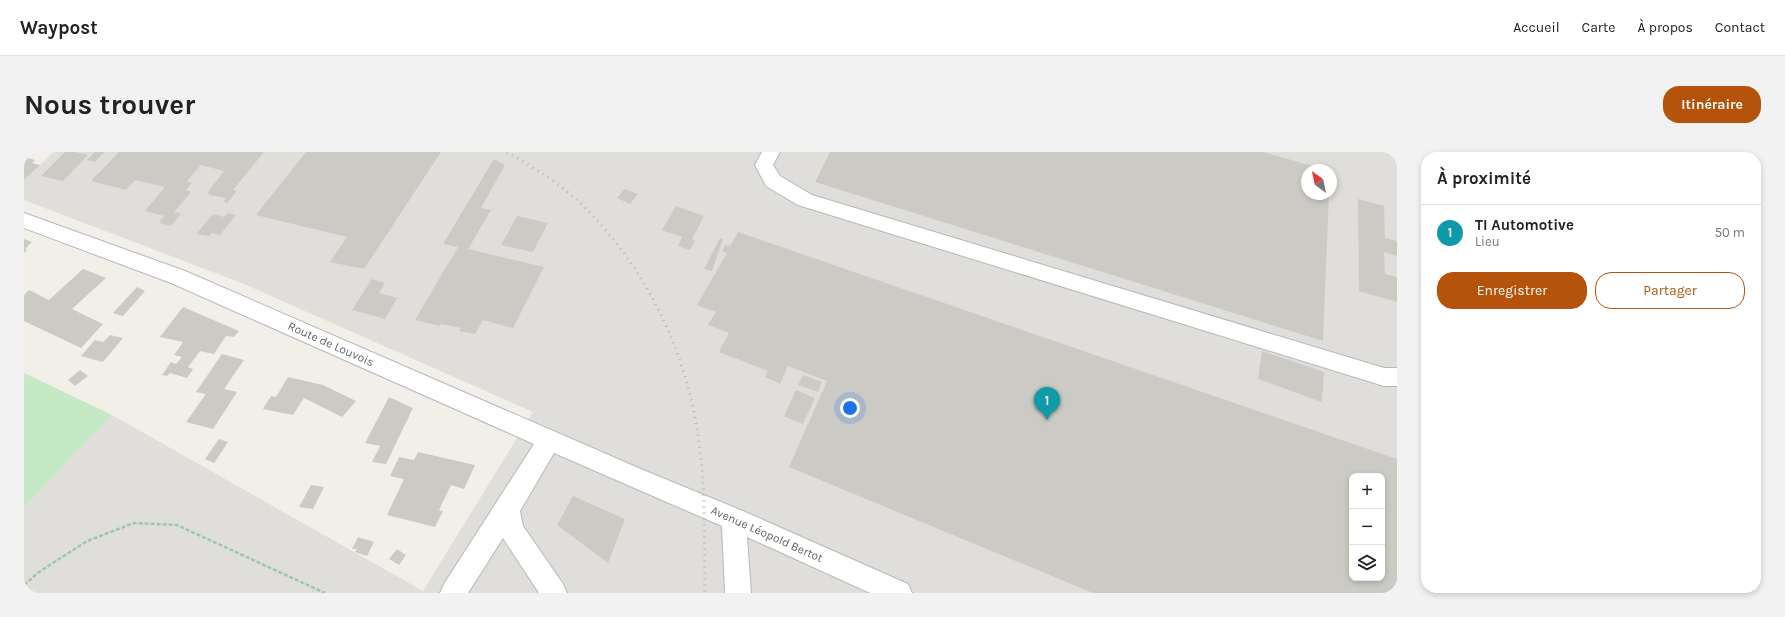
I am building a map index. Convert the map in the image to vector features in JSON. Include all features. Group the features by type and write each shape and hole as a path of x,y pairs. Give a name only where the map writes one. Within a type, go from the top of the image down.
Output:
{"street":[{"path":"771,152 764,165 773,181 804,200 1384,377 1397,377"},
{"name":"Route de Louvois","path":"24,220 178,277 635,478"},
{"path":"453,593 549,440"},
{"name":"Avenue Léopold Bertot","path":"635,478 734,519 899,593"},
{"path":"507,509 512,531 554,593"},
{"path":"734,519 738,593"}],"path":[{"path":"24,585 39,572 87,541 134,523 177,525 325,593"}],"shaded area":[{"path":"54,152 1397,152 1397,593 24,593 24,507 112,415 423,591 533,412 244,284 24,200 24,180"}],"green space":[{"path":"24,373 112,415 24,507"}],"building":[{"path":"65,152 75,152 88,155 63,181 41,176"},
{"path":"95,152 104,152 95,162 87,160"},
{"path":"119,152 264,152 233,190 237,191 227,203 223,202 226,198 209,195 208,192 224,171 201,165 187,181 192,183 186,190 191,192 174,212 181,214 171,226 159,223 164,216 145,211 165,187 135,180 126,190 91,181"},
{"path":"306,152 441,152 364,269 330,262 347,237 256,215"},
{"path":"830,152 1263,152 1306,164 1301,164 1301,200 1329,200 1323,341 815,182"},
{"path":"24,157 35,160 32,163 40,165 24,180"},
{"path":"494,159 505,165 481,208 491,210 468,249 544,267 513,328 483,320 475,334 459,331 461,328 441,324 440,326 415,320 458,247 443,244"},
{"path":"624,189 638,194 630,204 617,198"},
{"path":"1358,199 1384,206 1385,238 1397,241 1397,256 1384,252 1385,274 1397,277 1397,302 1359,291"},
{"path":"676,206 704,216 692,239 695,241 690,250 678,246 682,237 662,230"},
{"path":"228,213 236,215 220,235 212,233 209,236 196,234 213,214 224,217"},
{"path":"517,216 548,223 533,252 501,245"},
{"path":"738,232 1397,459 1397,593 1093,593 789,467 827,381 788,366 780,384 765,377 768,371 719,352 729,333 708,325 716,312 697,305 727,253 722,251 725,245 730,246"},
{"path":"720,238 723,239 712,271 704,269"},
{"path":"24,239 32,242 25,249 27,250 24,253"},
{"path":"83,269 106,278 72,309 103,324 81,348 24,321 24,295 29,290 49,300"},
{"path":"372,279 385,283 379,293 397,298 385,319 352,310"},
{"path":"137,287 145,291 123,316 113,313"},
{"path":"183,307 239,331 234,337 226,336 214,354 200,351 188,367 193,369 187,378 170,373 167,376 162,375 171,362 176,364 182,357 174,355 183,342 160,337"},
{"path":"110,335 123,338 103,362 81,356 95,340 103,342"},
{"path":"1262,351 1324,372 1322,402 1258,379"},
{"path":"222,354 244,360 224,389 237,392 213,429 186,422 206,394 196,392"},
{"path":"80,370 88,376 75,386 68,380"},
{"path":"803,375 822,382 818,392 798,385"},
{"path":"288,377 323,385 356,401 342,417 304,398 293,415 263,409 271,396 276,397"},
{"path":"796,390 815,398 803,424 784,416"},
{"path":"389,397 413,408 386,464 372,462 380,446 365,443"},
{"path":"219,439 228,442 214,463 205,459"},
{"path":"418,452 475,465 464,489 451,485 439,510 443,511 435,527 387,515 404,479 390,476 399,457 414,460"},
{"path":"311,485 324,487 313,509 299,507"},
{"path":"573,496 625,519 608,563 557,525"},
{"path":"358,537 374,542 367,556 355,552 357,549 352,549"},
{"path":"397,549 406,555 399,565 389,559"}],"railway":[{"path":"507,152 561,186 577,200 623,251 659,310 673,342 684,374 693,408 699,442 704,499 705,593"}],"place":[{"name":"TI Automotive","path":"1047,420"}]}
